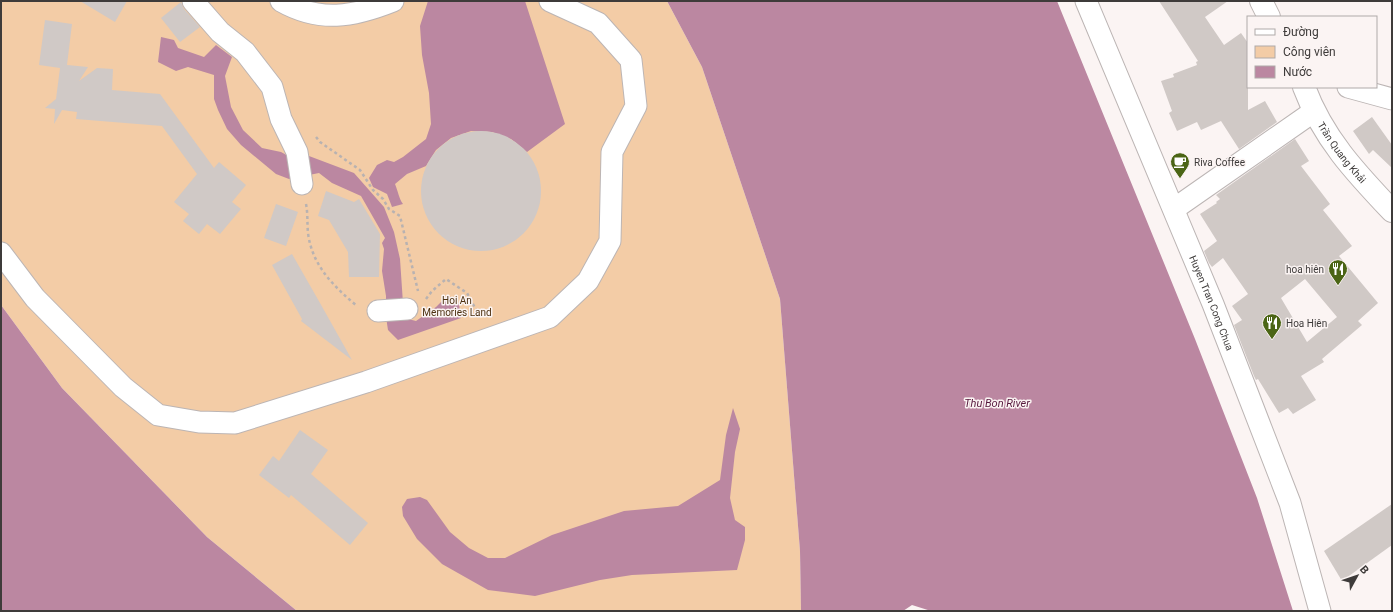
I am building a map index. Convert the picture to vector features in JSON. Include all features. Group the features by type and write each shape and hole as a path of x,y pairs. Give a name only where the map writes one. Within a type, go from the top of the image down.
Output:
{"street":[{"path":"193,1 220,32 245,52 272,87 281,119 297,152 302,184"},
{"path":"281,1 315,15 347,16 376,8 393,1"},
{"path":"1,253 35,298 123,387 158,415 200,422 235,423 488,340 550,317 588,281 610,241 612,152 636,106 632,60 598,23 550,1"},
{"name":"Huyen Tran Cong Chua","path":"1086,1 1213,304 1290,504 1320,611"},
{"path":"1261,1 1268,16"},
{"name":"Trần Quang Khải","path":"1304,88 1313,112 1347,162 1392,211"},
{"path":"1352,88 1392,99"},
{"path":"1174,209 1313,112"},
{"path":"378,311 415,307"}],"path":[{"path":"310,131 320,142 360,170 372,190 383,199 389,209 400,216 415,307"},
{"path":"302,184 307,209 308,233 315,260 334,286 357,307 378,311"},
{"path":"415,307 446,279 467,292 480,318 488,340"}],"green space":[{"name":"Hoi An Memories Land","path":"1,1 667,1 702,67 780,299 800,551 801,611 297,611 207,537 62,388 1,305"}],"water":[{"path":"428,1 525,1 565,124 527,152 511,139 492,132 471,131 451,138 436,150 426,166 407,174 395,184 403,204 392,207 387,194 373,187 369,178 377,165 387,160 394,162 426,139 431,124 429,93 422,55 420,26"},
{"name":"Thu Bon River","path":"667,1 1057,1 1195,339 1257,498 1293,611 931,611 912,605 903,611 801,611 800,551 780,299 702,67"},
{"path":"161,37 174,40 178,48 204,57 216,45 232,57 225,76 231,107 243,130 262,148 281,152 290,157 309,156 354,173 384,207 394,232 400,259 404,318 416,321 436,307 448,295 459,304 461,318 398,340 388,330 386,317 386,296 382,271 384,249 382,243 385,238 361,196 332,183 319,173 289,179 276,174 241,145 227,129 214,99 214,75 188,67 176,71 158,62"},
{"path":"1,305 62,388 207,537 297,611 1,611"},
{"path":"733,408 740,429 735,452 730,498 735,520 745,527 745,540 737,570 632,575 600,580 535,596 488,590 442,564 417,539 403,516 402,507 407,499 420,497 427,500 450,532 469,548 488,558 505,558 552,535 624,511 678,506 720,480 726,435"}],"building":[{"path":"80,1 127,1 115,22"},
{"path":"1159,1 1228,1 1205,17 1224,45 1241,33 1247,42 1248,110 1265,101 1277,122 1239,149 1221,121 1201,130 1197,122 1177,131 1169,113 1172,111 1161,81 1174,77 1173,74 1197,65 1196,62 1198,61"},
{"path":"181,2 184,9 200,27 180,42 161,18"},
{"path":"45,20 72,24 67,65 88,67 79,81 97,68 113,69 112,90 160,94 214,168 219,162 246,185 232,202 241,209 220,234 207,224 199,234 183,221 189,214 174,202 197,174 162,126 76,119 77,112 62,110 54,124 55,109 45,108 56,99 60,68 39,65"},
{"path":"1372,117 1392,145 1392,168 1373,150 1369,154 1353,131"},
{"path":"481,131 493,132 504,136 514,141 523,149 531,158 536,168 540,179 540,203 536,214 531,224 523,233 514,241 504,246 493,250 481,251 469,250 458,246 448,241 439,233 431,224 426,214 422,203 421,191 422,179 426,168 431,158 439,149 448,141 458,136 469,132"},
{"path":"1295,139 1309,161 1301,166 1330,204 1323,210 1352,246 1339,256 1378,303 1358,321 1362,325 1322,359 1324,362 1301,376 1316,400 1293,414 1288,408 1279,413 1258,379 1256,380 1234,325 1242,320 1232,306 1248,294 1223,258 1212,267 1204,251 1217,241 1200,214 1217,203 1216,202 1220,199 1216,195","holes":["1305,279 1337,317 1307,342 1281,298"]},
{"path":"326,191 354,202 359,199 380,234 379,277 349,277 348,252 329,220 318,216"},
{"path":"276,204 298,212 286,246 264,238"},
{"path":"292,254 352,360 301,321 302,319 272,265"},
{"path":"300,430 328,450 311,474 368,523 350,545 291,495 289,498 259,475 273,456 279,461"},
{"path":"1392,504 1392,545 1342,581 1324,551"}],"place":[{"name":"Riva Coffee","path":"1180,179"},
{"name":"hoa hiên","path":"1338,286"},
{"name":"Hoa Hiên","path":"1272,340"}]}
